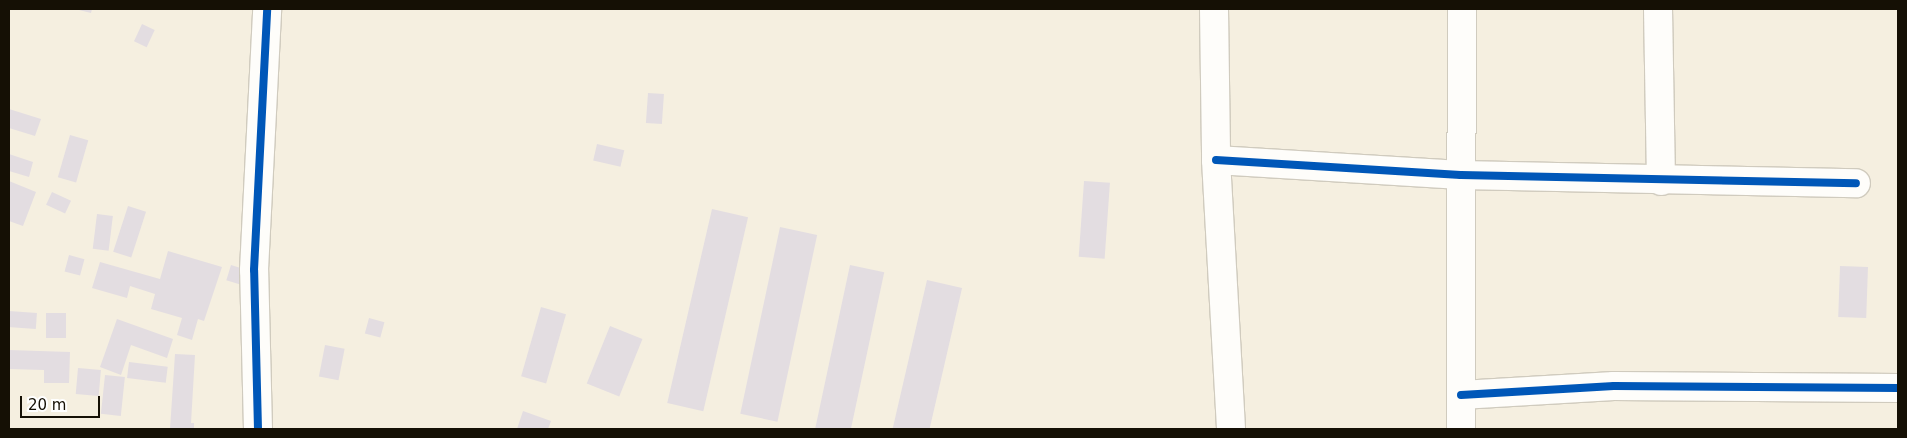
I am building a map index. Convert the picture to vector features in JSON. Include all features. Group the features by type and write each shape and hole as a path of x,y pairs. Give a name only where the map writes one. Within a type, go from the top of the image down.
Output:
{"street":[{"path":"258,429 254,270 268,9"},
{"path":"1214,9 1216,160 1231,429"},
{"path":"1461,429 1462,9"},
{"path":"1658,9 1661,181"},
{"path":"1216,160 1461,174 1661,181 1856,183"},
{"path":"1461,395 1614,386 1898,388"}],"building":[{"path":"75,9 92,9 91,13"},
{"path":"142,24 155,30 147,47 134,41"},
{"path":"648,93 664,94 662,124 646,123"},
{"path":"9,109 41,119 35,136 9,128"},
{"path":"70,135 88,140 76,183 58,177"},
{"path":"597,144 624,150 620,167 593,161"},
{"path":"9,154 33,162 29,177 9,171"},
{"path":"9,181 36,192 23,226 9,221"},
{"path":"1084,181 1110,183 1105,259 1079,257"},
{"path":"52,192 71,201 65,214 46,205"},
{"path":"128,206 146,212 131,258 113,252"},
{"path":"712,209 748,217 703,411 667,403"},
{"path":"97,214 113,216 109,251 93,249"},
{"path":"780,227 817,235 777,422 740,414"},
{"path":"168,251 222,267 204,321 198,319 192,340 177,335 182,318 151,309 155,294 130,286 127,298 92,288 100,262 160,279"},
{"path":"69,255 84,259 80,276 65,271"},
{"path":"231,265 260,274 255,289 226,280"},
{"path":"850,265 884,272 851,429 815,429"},
{"path":"1840,266 1868,267 1866,318 1838,317"},
{"path":"927,280 962,288 930,429 893,429"},
{"path":"541,307 566,314 546,383 521,376"},
{"path":"9,311 37,313 36,329 9,327"},
{"path":"46,313 66,313 66,338 46,338"},
{"path":"369,318 384,322 380,338 365,333"},
{"path":"117,319 173,339 167,358 131,345 121,375 100,367"},
{"path":"610,326 642,339 619,397 587,383"},
{"path":"325,345 345,349 339,380 319,376"},
{"path":"9,350 70,352 69,383 44,383 44,370 9,369"},
{"path":"175,354 195,355 191,423 194,423 194,429 170,429"},
{"path":"129,362 168,367 166,383 127,378"},
{"path":"78,368 101,370 99,396 76,394"},
{"path":"105,375 125,377 121,416 101,414"},
{"path":"523,411 551,421 548,429 517,429"}],"cycle path":[{"path":"258,429 254,270 267,9"},
{"path":"1216,160 1461,175 1856,183"},
{"path":"1461,395 1614,386 1898,388"}]}
